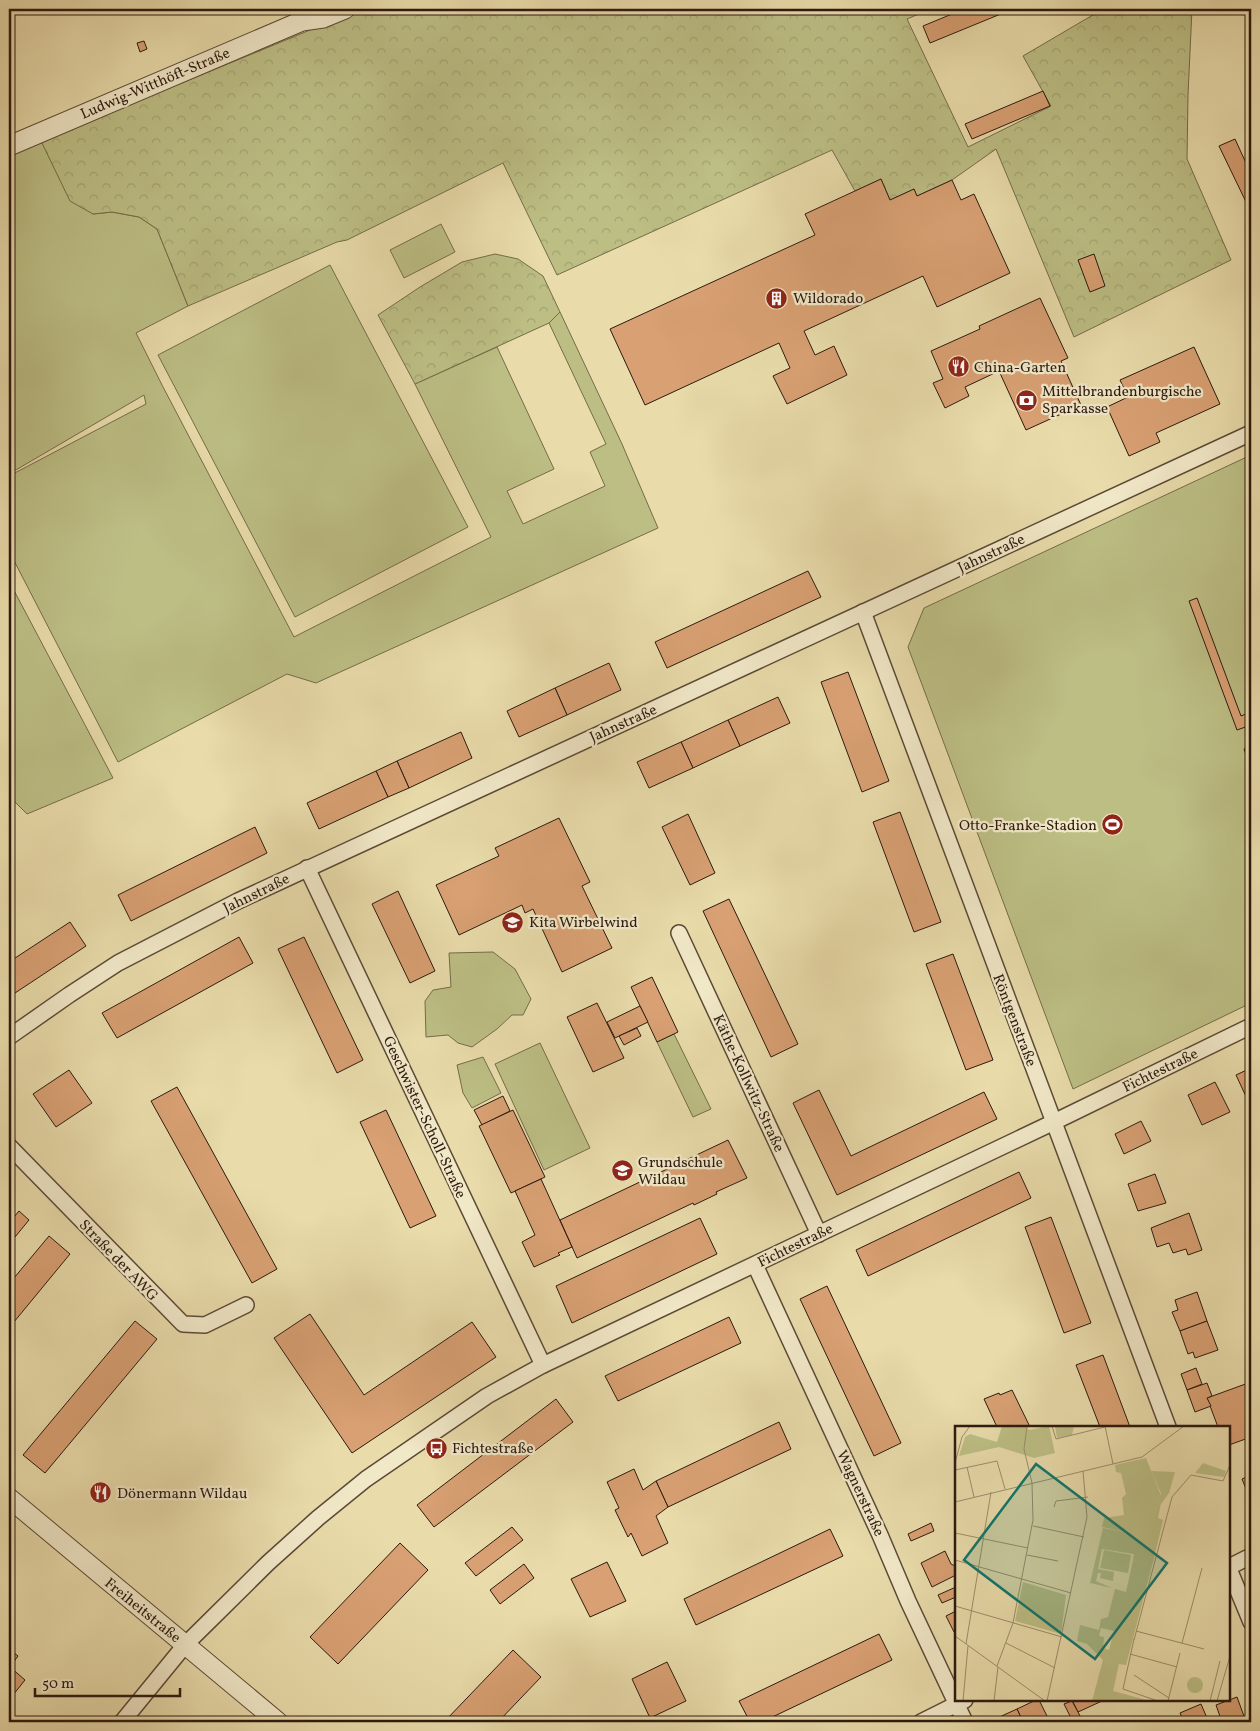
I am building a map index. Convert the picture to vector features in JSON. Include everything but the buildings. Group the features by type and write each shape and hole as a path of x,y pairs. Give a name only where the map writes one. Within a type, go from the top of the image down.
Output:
{"street":[{"name":"Ludwig-Witthöft-Straße","path":"302,21 316,9"},
{"name":"Ludwig-Witthöft-Straße","path":"9,146 302,21 322,18 345,9"},
{"name":"Jahnstraße","path":"9,1037 118,963 238,901 1251,433"},
{"name":"Röntgenstraße","path":"863,612 1168,1426"},
{"name":"Geschwister-Scholl-Straße","path":"307,868 543,1365"},
{"name":"Käthe-Kollwitz-Straße","path":"678,933 819,1234"},
{"name":"Fichtestraße","path":"122,1722 185,1645 290,1543 366,1479 487,1396 543,1365 1054,1122 1251,1026"},
{"name":"Straße der AWG","path":"9,1146 183,1324 205,1325 246,1305"},
{"name":"Wagnerstraße","path":"755,1265 880,1535 908,1601 955,1691"},
{"name":"Freiheitstraße","path":"9,1498 278,1722"},
{"path":"1230,1567 1251,1556"},
{"path":"1230,1570 1251,1622"},
{"name":"Wagnerstraße","path":"961,1702 966,1722"},
{"path":"921,1722 961,1702"}],"green space":[{"path":"361,9 931,9 907,19 968,147 1051,106 1023,56 1103,9 1192,9 1187,159 1231,260 1074,337 996,149 952,180 917,196 914,189 890,200 881,179 855,191 832,150 557,275 503,163 347,240 337,242 188,306 157,229 139,217 112,212 93,214 70,201 41,141"},
{"path":"41,141 93,214 112,212 139,217 157,229 188,306 136,333 294,637 491,537 415,384 497,347 554,469 507,491 523,524 605,486 590,452 606,444 549,323 560,312 622,444 658,528 316,683 287,674 118,762 9,551 9,476 146,404 144,395 9,474 9,154"},
{"path":"441,224 455,252 404,278 390,250"},
{"path":"495,254 518,259 543,276 560,312 549,323 415,384 378,315 462,262"},
{"path":"330,265 468,527 295,617 158,355"},
{"name":"Otto-Franke-Stadion","path":"1251,455 1251,1003 1073,1089 908,647 924,608"},
{"path":"9,581 113,778 27,814 9,796"},
{"path":"493,952 515,969 531,999 523,1015 512,1015 497,1029 472,1047 458,1043 448,1035 426,1037 425,1001 433,990 451,987 449,953"},
{"path":"674,1034 711,1109 693,1117 657,1042"},
{"path":"540,1043 590,1148 544,1170 495,1064"},
{"path":"483,1057 501,1093 472,1108 463,1093 457,1065"}],"place":[{"name":"Wildorado","path":"777,298"},
{"name":"China-Garten","path":"958,367"},
{"name":"Mittelbrandenburgische Sparkasse","path":"1026,400"},
{"name":"Otto-Franke-Stadion","path":"1113,825"},
{"name":"Kita Wirbelwind","path":"513,922"},
{"name":"Grundschule Wildau","path":"622,1171"},
{"name":"Fichtestraße","path":"436,1448"},
{"name":"Dönermann Wildau","path":"101,1493"}]}
